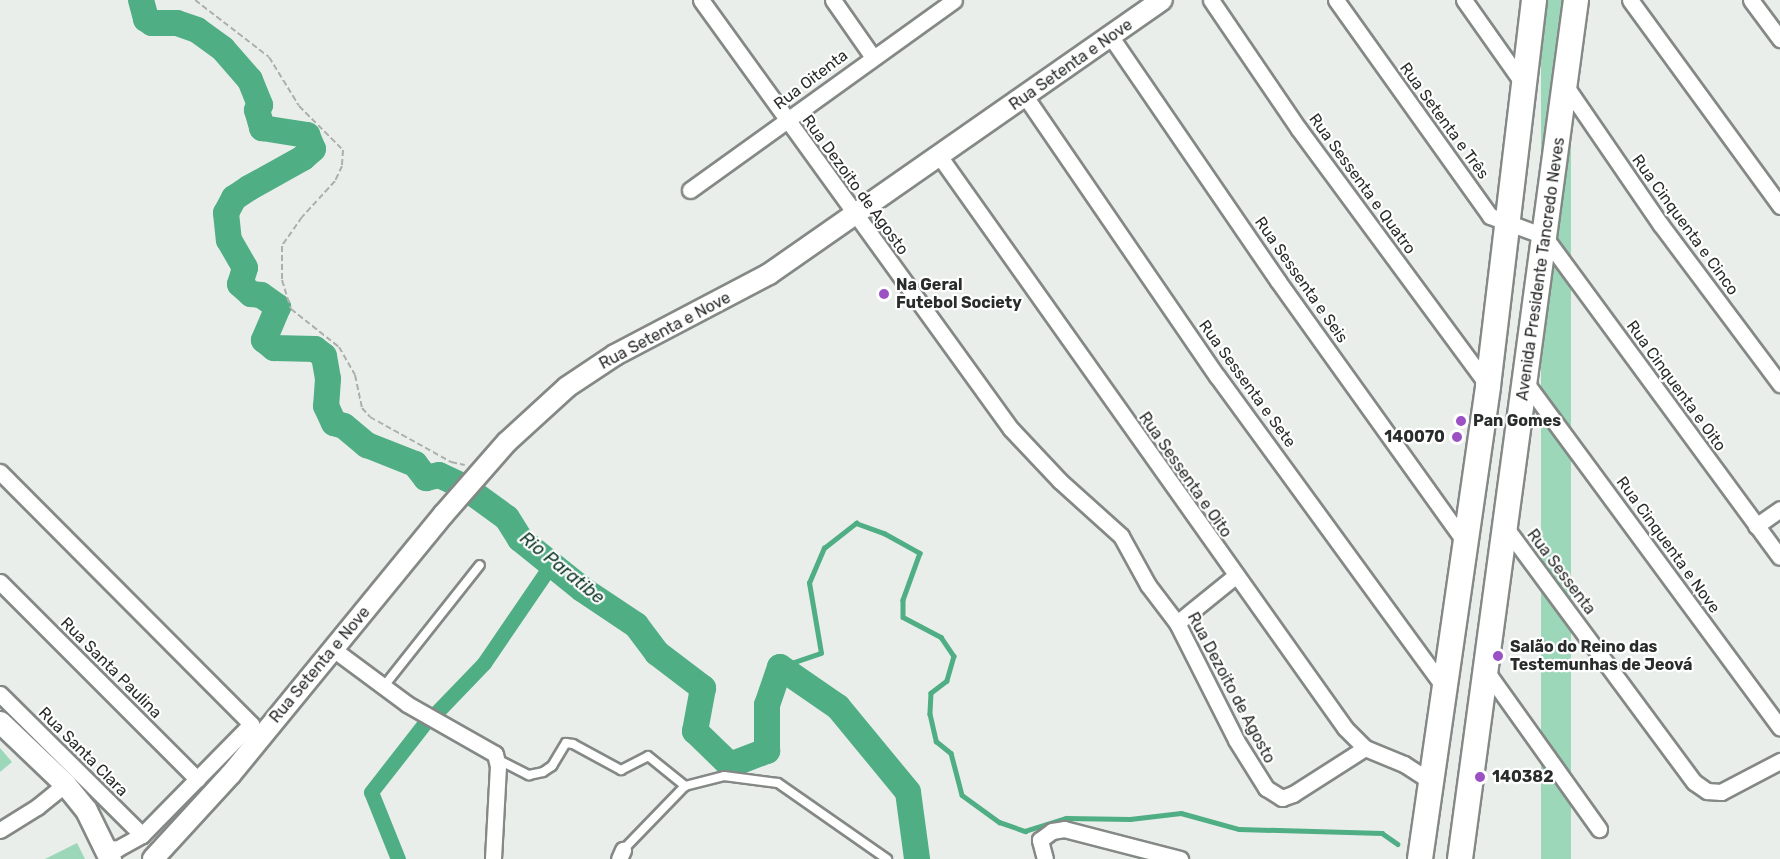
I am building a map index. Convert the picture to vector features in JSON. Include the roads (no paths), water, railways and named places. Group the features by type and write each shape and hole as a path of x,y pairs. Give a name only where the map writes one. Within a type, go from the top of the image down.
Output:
{"main road":[{"path":"1420,859 1488,386 1534,0"},
{"name":"Avenida Presidente Tancredo Neves","path":"1462,849 1576,0"},
{"path":"0,722 64,784 86,810 107,853"},
{"path":"1432,782 1454,786 1471,782"},
{"path":"1424,833 1441,821 1451,824 1462,849"}],"street":[{"name":"Rua Dezoito de Agosto","path":"701,0 855,217 1011,429 1060,481 1121,536 1148,585 1178,623 1236,740 1259,780 1274,795 1282,798 1293,794 1365,748"},
{"path":"833,0 872,56"},
{"name":"Rua Oitenta","path":"690,190 787,122 872,56 954,0"},
{"name":"Rua Setenta e Nove","path":"153,859 257,729 333,649 443,514 567,387 615,355 769,274 855,217 1162,0"},
{"name":"Rua Sessenta e Quatro","path":"1211,0 1298,128 1488,386"},
{"name":"Rua Setenta e Três","path":"1336,0 1490,216 1507,225 1544,236"},
{"path":"1464,0 1524,85"},
{"path":"1630,0 1780,206"},
{"path":"1751,0 1780,39"},
{"name":"Rua Sessenta e Seis","path":"1111,37 1278,281 1465,542"},
{"name":"Rua Cinquenta e Cinco","path":"1565,85 1661,225 1780,384"},
{"name":"Rua Sessenta e Sete","path":"1025,96 1217,376 1445,689"},
{"name":"Rua Sessenta e Oito","path":"940,156 1325,702 1365,748 1404,764 1432,782"},
{"name":"Rua Cinquenta e Oito","path":"1544,236 1780,557"},
{"name":"Rua Cinquenta e Nove","path":"1526,383 1780,728"},
{"path":"0,472 257,729 197,779 142,835 107,853"},
{"path":"1756,526 1780,509"},
{"name":"Rua Sessenta","path":"1506,528 1694,782 1707,791 1721,792 1780,761"},
{"path":"1178,623 1235,576"},
{"name":"Rua Santa Paulina","path":"0,582 197,779"},
{"path":"333,649 384,686 497,759 493,859"},
{"path":"1487,672 1599,829"},
{"name":"Rua Santa Clara","path":"0,694 142,835"},
{"path":"0,830 37,807 64,784"},
{"path":"1044,859 1040,840 1052,831 1064,829 1177,859"}],"lane":[{"path":"384,686 480,565"},
{"path":"497,759 530,775 543,772 566,743 573,744 621,770 648,756 685,786"},
{"path":"621,855 685,786 724,776 778,783 887,859"}],"waterway":[{"name":"Rio Paratibe","path":"141,0 146,19 152,23 177,23 197,30 223,49 250,80 260,105 257,110 262,128 307,135 313,149 303,158 234,198 226,213 229,240 245,268 240,284 251,294 261,295 278,307 264,340 274,348 315,349 324,356 328,379 326,406 334,423 344,426 367,445 415,464 426,478 439,475 463,486 507,518 520,539 582,589 636,625 657,653 703,688 695,731 730,765 767,751 767,705 780,667 838,707 908,792 917,859"},
{"path":"780,667 821,653 809,583 824,548 856,523 884,533 920,553 903,600 903,617 941,637 954,656 947,681 931,693 930,714 936,741 951,753 962,795 999,822 1025,831 1066,818 1130,819 1181,813 1239,829 1382,833 1398,844"},
{"path":"435,714 484,663 553,562"},
{"path":"398,859 371,792 425,723"}],"place":[{"name":"Na Geral Futebol Society","path":"884,294"},
{"name":"Pan Gomes","path":"1461,421"},
{"name":"140070","path":"1457,437"},
{"name":"Salão do Reino das Testemunhas de Jeová","path":"1498,656"},
{"name":"140382","path":"1480,777"}]}
